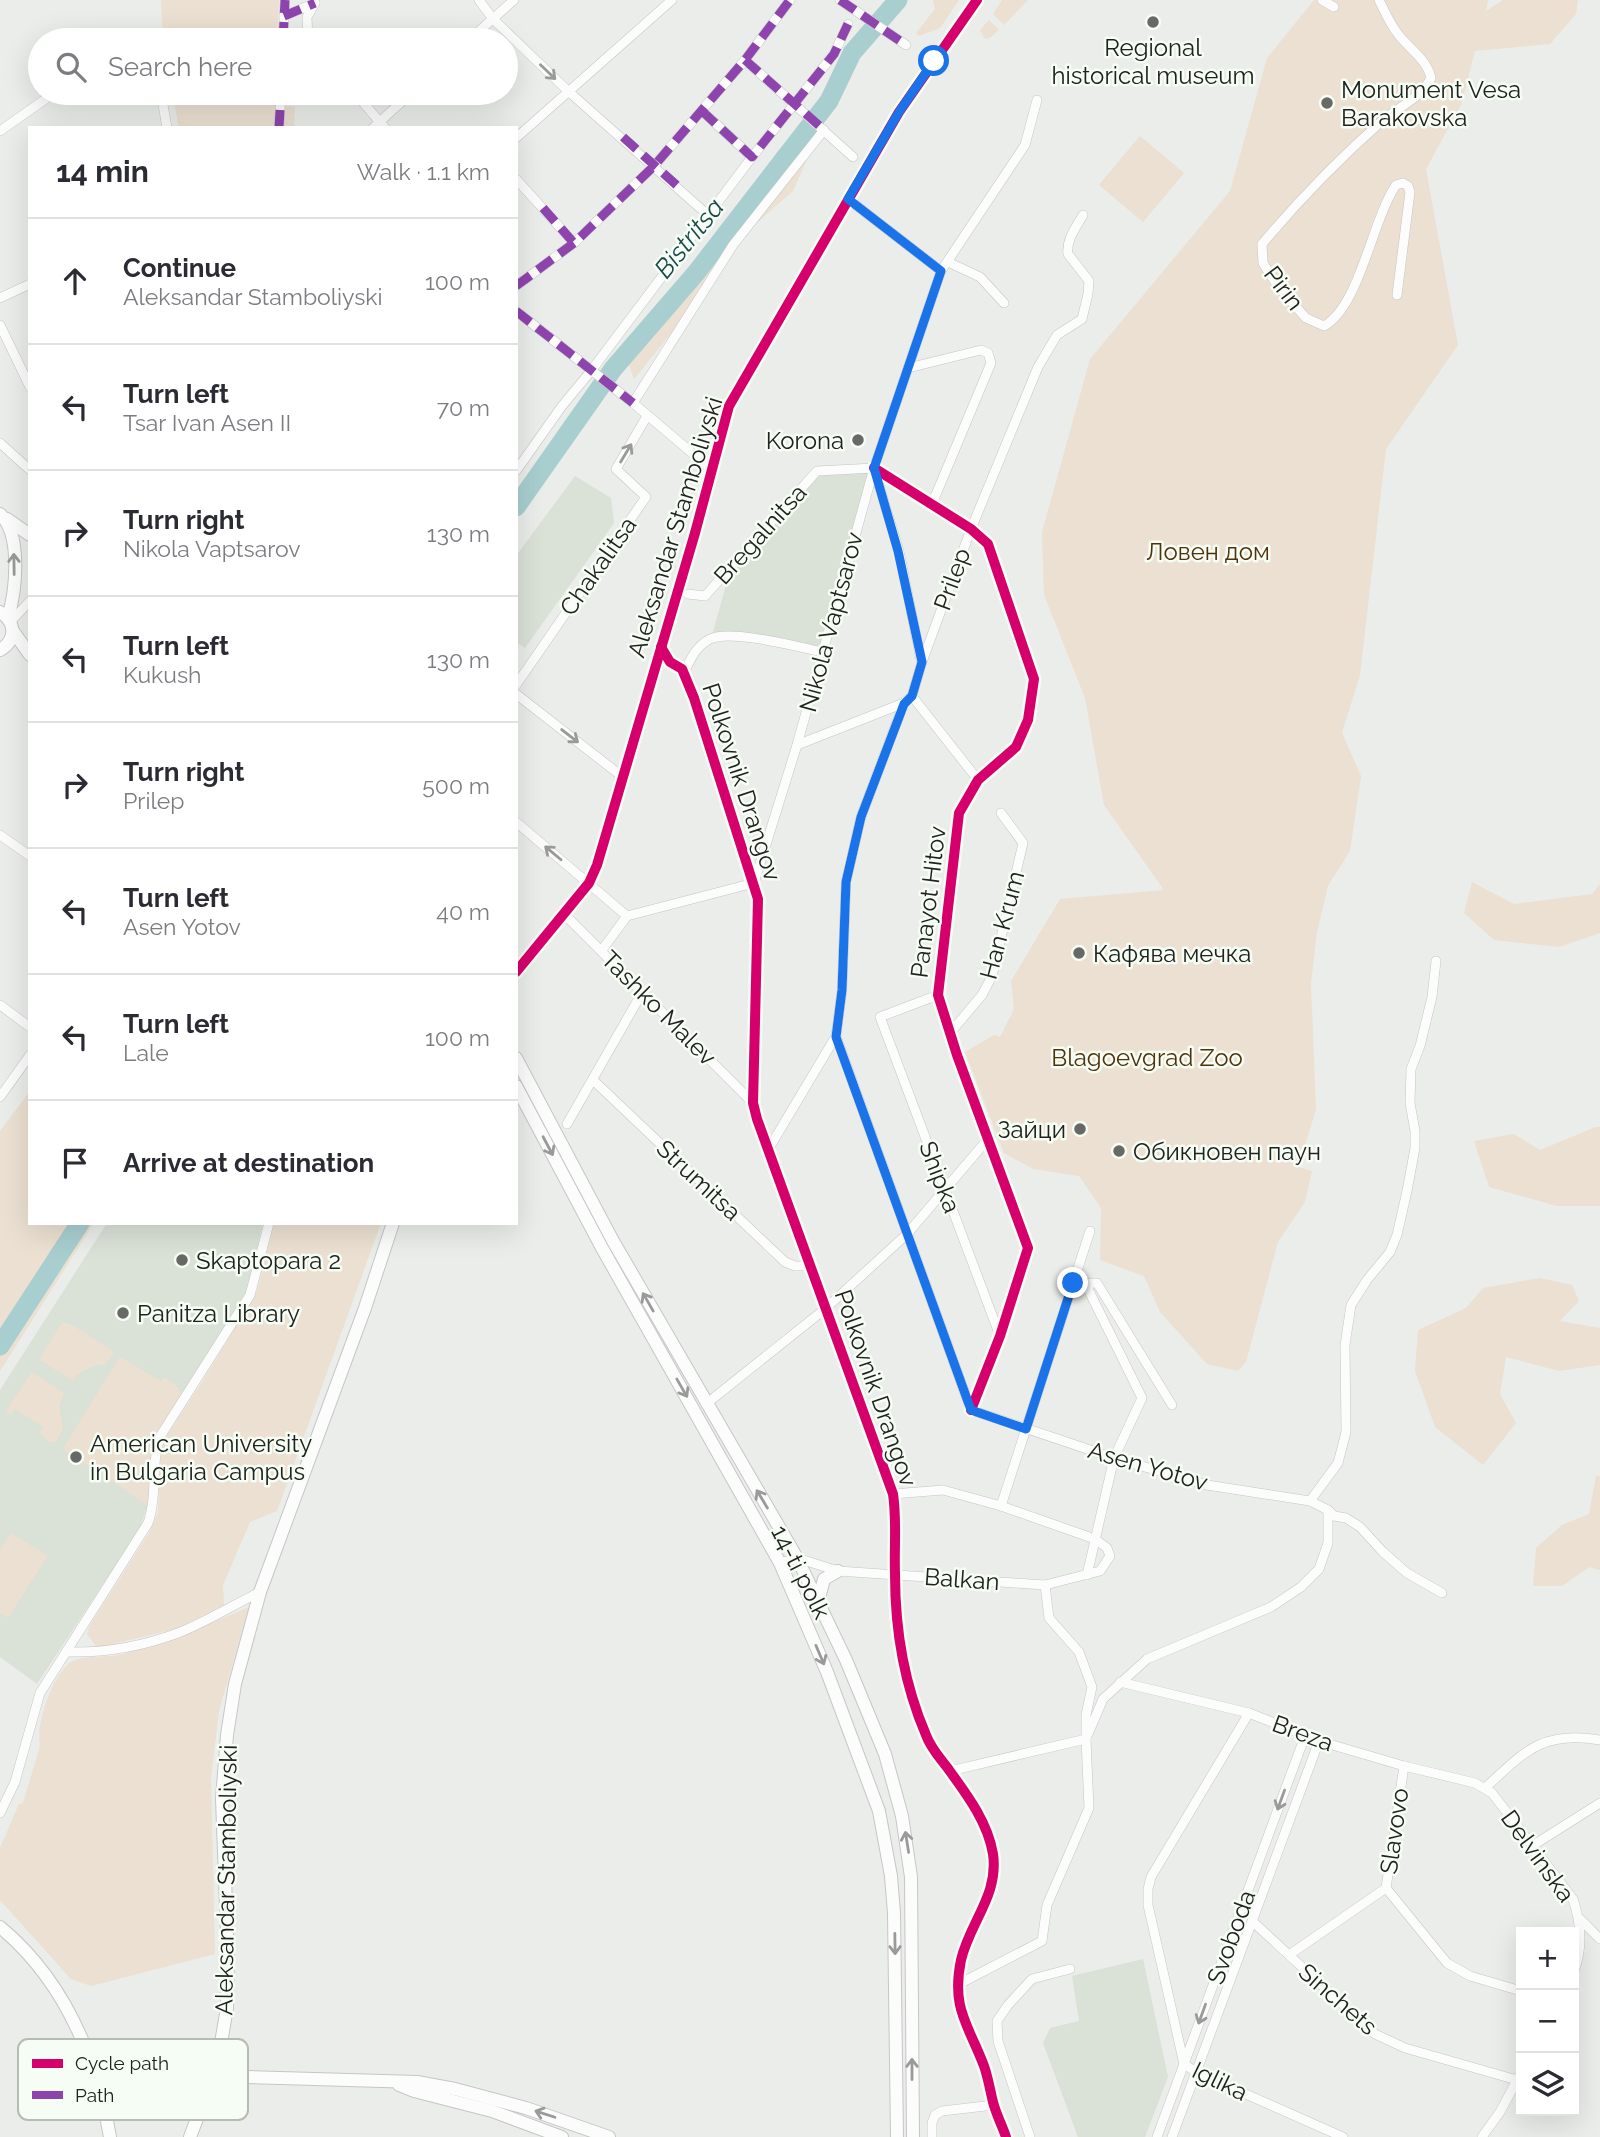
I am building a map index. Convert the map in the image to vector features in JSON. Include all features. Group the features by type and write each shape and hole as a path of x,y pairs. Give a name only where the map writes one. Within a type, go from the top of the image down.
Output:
{"street":[{"path":"284,28 285,0"},
{"path":"479,0 502,28"},
{"path":"482,28 514,0"},
{"path":"518,136 672,0"},
{"path":"518,285 574,243 654,166 745,60 790,0"},
{"path":"840,0 906,45"},
{"name":"Aleksandar Stamboliyski","path":"518,970 589,883 624,778 729,406 899,112 977,0"},
{"path":"1322,0 1334,7"},
{"name":"Pirin","path":"1380,0 1391,24 1418,54 1431,78 1421,94 1384,120 1284,218 1262,244 1263,263 1279,288 1306,318 1325,326 1333,321 1359,277 1385,204 1396,185 1404,183 1410,192 1397,295"},
{"path":"284,16 317,2"},
{"path":"307,28 307,18 317,2"},
{"path":"518,468 562,406 592,371 752,157 834,54 848,24"},
{"path":"518,44 709,216"},
{"path":"745,60 853,158"},
{"name":"Nikola Vaptsarov","path":"754,883 797,745 874,468 941,271 1025,145 1037,100"},
{"path":"0,131 37,105"},
{"path":"163,105 167,126"},
{"path":"279,126 280,105"},
{"path":"364,105 380,125 399,105"},
{"path":"702,111 752,157"},
{"path":"633,403 733,245 824,130"},
{"path":"518,181 574,243"},
{"path":"848,199 941,271"},
{"name":"Prilep","path":"971,1410 836,1037 842,990 846,882 861,817 908,700 971,529 1043,357 1057,335 1082,319 1089,281 1067,249 1083,215"},
{"path":"947,262 980,277 1004,303"},
{"path":"0,298 28,285"},
{"path":"518,313 633,403 711,469"},
{"path":"0,325 28,383"},
{"path":"908,368 981,351 988,353 991,363 932,504"},
{"name":"Chakalitsa","path":"518,682 646,497 616,469 648,416"},
{"path":"0,443 28,468"},
{"path":"874,468 898,551 922,662"},
{"name":"Panayot Hitov","path":"874,468 971,529 988,544 1034,679 1028,720 1016,747 978,780 959,813 938,995 1028,1248 1000,1336 971,1410"},
{"name":"Bregalnitsa","path":"688,594 705,596 817,471 874,468"},
{"path":"1,515 28,534"},
{"path":"1,515 10,529 14,546 14,593 8,620 10,642 1,650"},
{"path":"8,620 28,603"},
{"path":"8,620 28,653"},
{"path":"684,673 694,653 710,639 732,635 823,652"},
{"name":"Polkovnik Drangov","path":"661,646 670,662 684,673 694,698 754,883 759,920 753,1102 893,1494 896,1515 895,1575 899,1642 904,1667 926,1735 985,1825 990,1841 993,1885 962,1956 957,1985 960,2014 985,2067 994,2105 1006,2137"},
{"path":"1,650 28,656"},
{"path":"518,696 624,778"},
{"path":"797,745 908,700 978,780"},
{"name":"Han Krum","path":"950,1033 982,995 992,976 1009,908 1023,843 1001,813"},
{"path":"518,824 627,916"},
{"path":"0,835 28,855"},
{"path":"602,950 627,916 754,883"},
{"name":"Tashko Malev","path":"564,914 753,1102"},
{"path":"1310,1502 1338,1463 1346,1432 1345,1345 1351,1305 1390,1252 1408,1191 1415,1148 1410,1069 1420,1046 1432,997 1436,961"},
{"path":"567,1124 643,991"},
{"name":"Shipka","path":"938,995 880,1017 1000,1336"},
{"path":"0,1005 28,1026"},
{"path":"768,1150 836,1037"},
{"path":"0,1097 28,1058"},
{"name":"14-ti polk","path":"518,1062 613,1241 797,1558 846,1660 885,1754 906,1835 911,1877 913,2137"},
{"name":"Strumitsa","path":"593,1080 785,1262 795,1266 811,1266"},
{"name":"14-ti polk","path":"518,1090 603,1248 780,1563 849,1729 879,1811 894,1913 897,2137"},
{"path":"706,1404 825,1309 907,1234 988,1139"},
{"path":"0,1813 15,1782 40,1693 148,1523 152,1513 158,1442 250,1295 268,1225"},
{"name":"Aleksandar Stamboliyski","path":"223,2039 228,1957 222,1800 235,1684 260,1592 365,1308 392,1225"},
{"path":"1001,1506 1090,1231"},
{"path":"893,1494 943,1490 1001,1506 1095,1539 1107,1548 1110,1556 1100,1572 1087,1575 1095,1539 1114,1458 1142,1398 1088,1289 1073,1283"},
{"path":"1088,1289 1090,1283 1097,1283 1172,1405"},
{"name":"Asen Yotov","path":"971,1410 1114,1458 1207,1485 1310,1502 1360,1527 1407,1573 1442,1593"},
{"path":"1086,1739 1103,1699 1147,1659 1271,1607 1301,1587 1319,1569 1328,1542 1328,1510"},
{"path":"780,1563 797,1558"},
{"name":"Balkan","path":"797,1558 838,1571 1045,1585 1087,1575"},
{"path":"817,1602 824,1579 838,1571"},
{"path":"957,1985 1042,1941 1047,1905 1089,1808 1086,1715 1092,1687 1079,1652 1049,1618 1045,1585"},
{"path":"66,1652 113,1650 177,1633 260,1592"},
{"name":"Breza","path":"1120,1682 1249,1713 1319,1741 1485,1788"},
{"name":"Iglika","path":"1249,1713 1151,1877 1148,1905 1184,2064 1196,2072 1343,2137"},
{"name":"Svoboda","path":"1157,2137 1305,1736"},
{"path":"950,1771 1086,1739"},
{"path":"1485,1788 1537,1743 1549,1739 1600,1740"},
{"name":"Svoboda","path":"1172,2137 1319,1741"},
{"name":"Slavovo","path":"1404,1766 1386,1888 1447,1963 1470,1976 1518,1990"},
{"name":"Delvinska","path":"1485,1788 1492,1793 1573,1899 1580,1919 1579,1939"},
{"path":"1532,1846 1600,1803"},
{"path":"1289,1955 1386,1888"},
{"path":"1580,1919 1600,1939"},
{"name":"Sinchets","path":"1252,1922 1375,2034 1405,2048 1516,2076"},
{"path":"0,1927 19,1943 45,1973 83,2039"},
{"path":"1030,2137 998,2041 998,2021 1008,2005 1032,1979 1070,1969"},
{"path":"248,2077 417,2082 526,2108 609,2137"},
{"path":"393,2082 414,2091 503,2115 562,2137"},
{"path":"1482,2137 1516,2083"},
{"path":"932,2137 935,2115 942,2111 994,2105"},
{"name":"Aleksandar Stamboliyski","path":"190,2137 196,2120"}],"shaded area":[{"path":"874,468 823,652 732,635 711,639 731,567 816,472"},
{"path":"575,476 611,498 614,523 525,648 518,643 518,553"},
{"name":"American University in Bulgaria Campus","path":"106,1225 263,1225 246,1295 155,1439 150,1464 148,1505 139,1530 37,1684 0,1657 0,1390"},
{"path":"1143,1959 1168,2077 1145,2137 1078,2137 1043,2043 1050,2028 1079,2021 1072,1976"}],"green space":[{"path":"161,0 279,0 278,28 162,28"},
{"path":"933,0 959,0 940,28 919,36 916,33 935,9"},
{"path":"1002,0 1028,0 1004,25 993,14"},
{"name":"Ловен дом","path":"1314,0 1488,0 1486,11 1503,0 1578,0 1576,14 1550,44 1475,51 1461,105 1426,169 1458,345 1386,449 1360,675 1342,733 1361,776 1350,851 1328,886 1317,932 1311,984 1316,1110 1298,1167 1312,1171 1305,1202 1278,1242 1246,1362 1238,1371 1207,1364 1160,1312 1144,1276 1100,1260 1101,1208 1079,1176 1033,1169 1004,1153 965,1052 994,1035 1000,1037 1014,1009 1011,981 1060,899 1164,890 1104,805 1085,698 1044,595 1042,532 1090,359 1230,191 1267,58"},
{"path":"989,20 999,30 985,39 980,30"},
{"path":"174,105 295,107 294,126 179,126"},
{"path":"1140,136 1184,173 1143,222 1099,185"},
{"path":"779,149 810,153 793,191 759,221 742,205"},
{"path":"715,261 708,288 634,379 627,359 653,314 698,270"},
{"path":"1472,882 1514,904 1592,894 1600,884 1600,933 1559,947 1494,940 1464,913"},
{"path":"28,1094 28,1225 93,1225 0,1371 0,1131"},
{"path":"1600,1127 1600,1206 1557,1206 1489,1187 1474,1141 1514,1134 1540,1150"},
{"path":"274,1225 380,1225 277,1511 250,1522 223,1585 224,1605 176,1629 96,1646 87,1634 90,1625 149,1533 158,1512 161,1453 165,1438 257,1291"},
{"path":"1540,1278 1572,1285 1579,1301 1560,1321 1600,1328 1600,1365 1559,1371 1506,1357 1500,1394 1516,1423 1483,1465 1435,1427 1415,1371 1418,1330 1466,1308 1483,1288"},
{"path":"62,1323 69,1323 112,1350 113,1354 106,1364 88,1369 72,1380 41,1361 40,1357"},
{"path":"119,1358 161,1381 164,1377 178,1387 181,1395 155,1439 150,1464 148,1505 65,1451 64,1447"},
{"path":"31,1373 64,1393 59,1406 63,1428 56,1442 49,1442 39,1432 43,1427 15,1409 11,1414 6,1411"},
{"path":"1596,1476 1600,1476 1600,1570 1589,1567 1562,1586 1533,1586 1536,1548 1562,1525 1589,1514"},
{"path":"11,1533 48,1556 8,1618 0,1613 0,1550"},
{"path":"249,1607 219,1711 211,1778 215,1954 91,1986 71,1979 0,1900 0,1848 19,1804 23,1803 40,1746 43,1712 53,1685 67,1665 75,1660 117,1655 139,1649 187,1633"}],"waterway":[{"name":"Bistritsa","path":"518,504 613,369 696,273 829,101 852,53 898,0"},
{"name":"Bistritsa","path":"0,1346 79,1225"}],"marked path":[{"path":"284,28 285,0"},
{"path":"518,285 574,243 654,166 745,60 790,0"},
{"path":"840,0 906,45"},
{"path":"284,16 315,3"},
{"path":"702,111 752,157 834,54 848,24"},
{"path":"745,60 824,130"},
{"path":"279,126 280,105"},
{"path":"623,137 682,190"},
{"path":"543,208 574,243"},
{"path":"518,313 633,403"}],"cycle path":[{"path":"518,970 589,883 597,865 695,533 729,406 899,112 977,0"},
{"path":"874,468 971,529 988,544 1034,679 1028,720 1016,747 978,780 959,813 938,995 957,1055 1028,1248 1000,1336 971,1410"},
{"path":"661,647 670,662 682,669 694,698 758,899 753,1103 893,1494 895,1595 902,1656 912,1696 931,1745 982,1821 993,1854 992,1883 965,1946 958,1977 958,1991 963,2015 984,2066 994,2106 1006,2137"}],"place":[{"name":"Regional historical museum","path":"1153,22"},
{"name":"Monument Vesa Barakovska","path":"1327,103"},
{"name":"Korona","path":"858,440"},
{"name":"Кафява мечка","path":"1079,953"},
{"name":"Зайци","path":"1080,1129"},
{"name":"Обикновен паун","path":"1119,1151"},
{"name":"Skaptopara 2","path":"182,1260"},
{"name":"Panitza Library","path":"123,1313"},
{"name":"American University in Bulgaria Campus","path":"76,1457"}],"route":[{"path":"934,61 899,112 848,199 941,271 874,468 898,551 922,662 912,696 904,704 861,817 846,882 842,990 836,1037 971,1410 1026,1429 1073,1283"}],"park label":[{"name":"Blagoevgrad Zoo","path":"1147,1057"}]}
